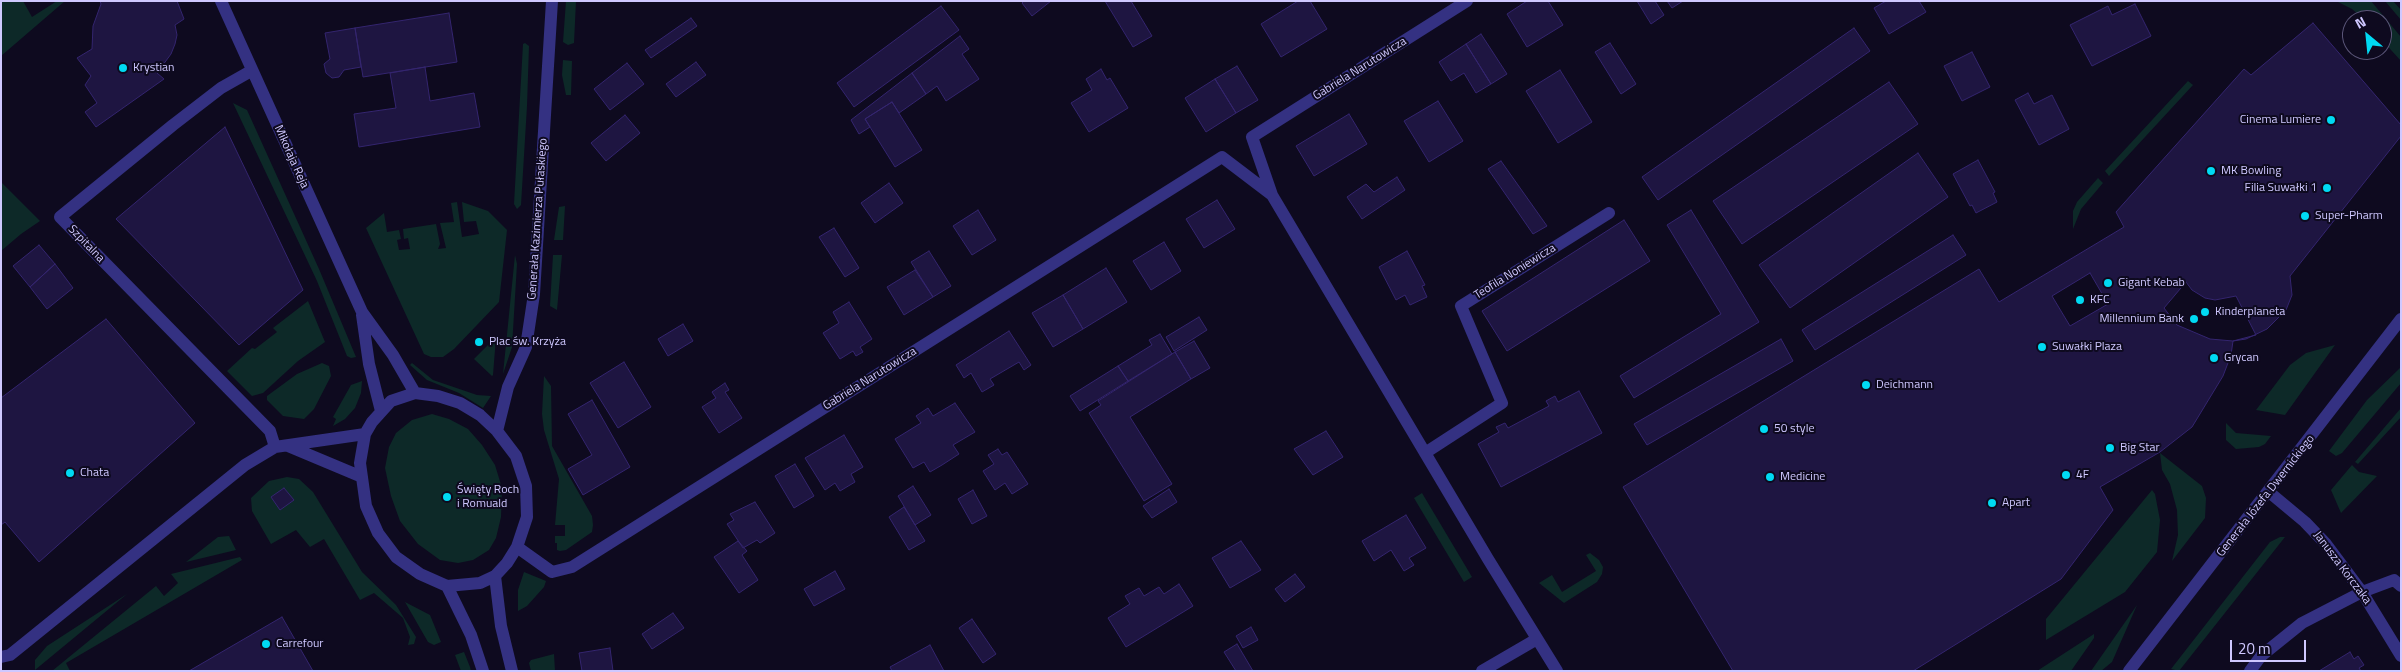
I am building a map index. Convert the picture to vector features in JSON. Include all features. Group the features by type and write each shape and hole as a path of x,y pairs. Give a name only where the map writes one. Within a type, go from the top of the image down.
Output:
{"street":[{"name":"Mikołaja Reja","path":"220,1 362,312"},
{"name":"Generała Kazimierza Pułaskiego","path":"497,431 508,387 526,347 534,294 552,1"},
{"name":"Gabriela Narutowicza","path":"1272,195 1252,137 1467,1"},
{"name":"Szpitalna","path":"252,71 207,99 60,217 270,431 282,447"},
{"name":"Gabriela Narutowicza","path":"517,547 552,572 572,567 1222,158 1272,195"},
{"path":"1272,195 1536,639 1557,671"},
{"name":"Teofila Noniewicza","path":"1425,453 1502,403 1461,306 1609,212"},
{"path":"362,312 393,355 415,393"},
{"path":"362,312 369,364 381,411"},
{"name":"Generała Józefa Dwernickiego","path":"2129,671 2401,319"},
{"path":"415,393 438,396 460,403 480,415 497,431 516,456 526,486 526,517 517,547 507,563 495,576 480,583 447,586 420,574 396,557 384,541 366,506 361,448 365,434 372,422 390,402 402,396 415,393"},
{"path":"1,657 10,655 245,465 282,447 365,434"},
{"path":"282,447 362,477"},
{"name":"Janusza Korczaka","path":"2269,492 2305,522 2326,544 2362,592 2401,656"},
{"path":"495,576 501,626 512,671"},
{"path":"2250,671 2261,656 2302,623 2362,592 2394,580 2401,586"},
{"path":"447,586 471,635 483,671"},
{"path":"1482,671 1536,639"}],"green space":[{"path":"1,1 23,1 32,17 57,1 65,1 1,56"},
{"path":"566,1 576,1 574,43 568,45 563,42"},
{"path":"2336,1 2371,1 2378,10 2353,10"},
{"path":"2385,1 2393,1 2401,10 2401,20"},
{"path":"2392,26 2401,37 2401,61 2392,51"},
{"path":"525,43 529,46 527,106 521,205 517,209 514,204 523,44"},
{"path":"563,60 572,61 571,95 566,95 562,75"},
{"path":"2188,81 2193,85 2109,176 2105,171"},
{"path":"233,103 247,110 319,269 356,357 351,358 347,356 317,281"},
{"path":"2098,178 2103,183 2081,209 2073,229 2073,211 2077,202"},
{"path":"1,182 40,221 1,251"},
{"path":"457,202 462,237 479,234 476,221 464,222 462,202 488,211 507,230 499,302 454,349 443,357 431,357 424,354 366,228 384,213 387,232 399,230 401,239 397,240 399,250 410,249 408,238 404,239 403,229 436,224 440,244 438,249 446,248 440,223 454,222 451,203"},
{"path":"565,206 563,240 554,240 559,207"},
{"path":"515,255 517,264 512,347 503,374"},
{"path":"553,255 562,255 557,310 550,306"},
{"path":"308,301 325,342 298,361 263,393 252,396 227,371 252,348 255,349 277,332 273,328"},
{"path":"496,337 493,375 492,376 474,359"},
{"path":"2335,345 2285,415 2256,410 2290,365 2306,353"},
{"path":"322,363 329,366 331,376 314,409 304,419 283,416 267,400 267,396 297,374"},
{"path":"412,363 433,380 477,395 491,396 483,408 459,393 427,380 410,365"},
{"path":"2401,367 2401,383 2342,453 2336,456 2329,451 2367,400"},
{"path":"544,376 551,386 552,446 592,516 593,525 592,532 566,550 560,551 557,550 555,536 565,536 565,525 555,525 559,479 544,430 542,414"},
{"path":"362,381 361,393 355,408 345,419 333,426 336,419 333,417 351,385"},
{"path":"2401,408 2401,417 2358,464 2355,462"},
{"path":"432,414 449,419 468,429 482,445 495,465 502,488 501,517 496,538 489,550 473,560 458,563 440,560 418,544 400,521 391,496 385,468 389,447 396,433 412,420"},
{"path":"2226,423 2236,433 2271,436 2265,444 2259,447 2236,449 2226,440"},
{"path":"2160,453 2202,486 2206,498 2205,518 2172,561 2178,535 2177,510 2170,484 2162,470"},
{"path":"2352,465 2359,472 2377,476 2341,513 2331,490"},
{"path":"287,477 299,479 313,492 362,572 396,605 416,637 414,644 408,645 410,637 403,618 374,593 360,600 324,539 310,547 296,530 271,544 252,511 251,498 269,481"},
{"path":"2152,490 2155,494 2160,520 2157,552 2125,592 2046,640 2046,619"},
{"path":"1422,493 1472,577 1464,582 1414,498"},
{"path":"229,536 236,550 186,562 218,537"},
{"path":"2280,537 2285,537 2179,671 2171,669 2270,542"},
{"path":"1590,553 1599,560 1603,567 1602,574 1597,582 1564,603 1539,583 1552,575 1562,592 1596,571 1586,555"},
{"path":"240,557 242,560 66,663 70,671 52,671 156,586 164,596 178,583 171,574"},
{"path":"524,572 546,581 544,587 527,606 518,611 518,590"},
{"path":"127,594 35,670 35,660 47,646"},
{"path":"405,602 430,615 441,642 434,645 428,642"},
{"path":"2137,605 2112,662 2101,671 2091,671"},
{"path":"2094,634 2094,638 2071,671 2037,671"},
{"path":"464,652 471,671 461,671 455,655"},
{"path":"554,654 555,671 531,671 529,663 531,660"}],"building":[{"name":"Krystian","path":"100,1 177,1 184,19 175,25 177,35 175,44 171,54 157,73 164,79 96,127 85,112 97,103 85,85 91,76 77,58 92,49 93,26 101,4"},
{"path":"1024,1 1051,1 1032,16 1022,3"},
{"path":"1105,1 1131,1 1152,36 1133,47"},
{"path":"1298,1 1310,1 1327,29 1281,57 1261,24"},
{"path":"1527,1 1548,1 1563,25 1527,47 1507,14"},
{"path":"1637,1 1655,1 1664,15 1651,24"},
{"path":"1667,1 1683,1 1672,8"},
{"path":"1886,1 1919,1 1926,12 1889,34 1874,8"},
{"path":"2135,4 2151,36 2092,66 2070,25 2108,6 2112,15"},
{"path":"941,6 959,30 854,107 837,83"},
{"path":"449,13 457,62 363,77 355,28"},
{"path":"691,18 697,26 651,58 645,50"},
{"name":"Suwałki Plaza","path":"2313,23 2342,57 2342,60 2345,60 2401,125 2401,136 2290,276 2292,295 2286,310 2267,329 2246,339 2233,341 2231,355 2223,376 2192,427 2160,452 2100,487 2113,510 2061,579 1913,671 1733,671 1623,487 1979,269 1999,302 2124,227 2116,212 2244,69 2251,75"},
{"path":"355,28 361,67 344,70 339,77 332,78 326,73 324,64 330,59 325,33"},
{"path":"1854,28 1870,51 1658,200 1642,177"},
{"path":"1481,34 1507,74 1491,84 1466,44"},
{"path":"960,36 969,49 962,54 979,79 946,101 937,86 926,94 912,73"},
{"path":"1610,43 1636,84 1621,94 1595,52"},
{"path":"1466,44 1491,84 1476,93 1464,73 1451,81 1439,62"},
{"path":"1972,52 1990,87 1962,101 1944,66"},
{"path":"696,62 706,75 676,97 666,84"},
{"path":"627,63 644,84 610,110 594,89"},
{"path":"1237,66 1258,100 1236,113 1215,79"},
{"path":"425,67 430,101 474,93 480,127 359,147 354,114 396,108 390,73"},
{"path":"1101,69 1107,80 1110,78 1128,108 1089,132 1071,103 1092,90 1086,79"},
{"path":"1560,70 1592,122 1558,143 1526,91"},
{"path":"912,73 926,94 899,113 892,102 865,119 870,127 859,134 851,120"},
{"path":"1215,79 1236,113 1206,132 1185,98"},
{"path":"1889,82 1918,124 1742,244 1713,201"},
{"path":"2028,93 2034,104 2052,95 2069,129 2039,145 2015,100"},
{"path":"1438,101 1463,141 1429,162 1404,121"},
{"path":"892,102 922,150 895,167 865,119"},
{"path":"1349,114 1367,144 1314,176 1296,146"},
{"path":"625,115 640,133 606,161 591,143"},
{"path":"225,127 303,290 239,345 116,219"},
{"path":"1918,153 1948,197 1790,308 1759,265"},
{"path":"1978,160 1995,192 1993,193 1997,202 1976,213 1972,205 1970,206 1953,174"},
{"path":"1501,161 1547,226 1533,234 1488,169"},
{"path":"1397,177 1405,190 1362,219 1347,197 1366,184 1374,192"},
{"path":"889,183 903,203 875,223 861,203"},
{"path":"1217,200 1235,229 1204,248 1186,219"},
{"path":"978,210 996,240 972,255 953,226"},
{"path":"1691,210 1759,322 1634,398 1620,376 1721,314 1667,225"},
{"path":"1624,220 1650,261 1507,351 1482,311"},
{"path":"834,228 859,268 845,277 819,237"},
{"path":"1953,235 1966,255 1815,350 1802,330"},
{"path":"1164,242 1181,271 1151,290 1133,261"},
{"path":"39,245 55,264 30,287 13,266"},
{"path":"929,251 951,286 933,297 911,262"},
{"path":"1407,251 1425,285 1422,286 1427,297 1410,305 1405,295 1396,300 1379,267"},
{"path":"55,264 73,288 47,309 30,287"},
{"path":"1106,268 1127,302 1083,329 1063,295"},
{"path":"915,270 933,297 904,315 887,287"},
{"name":"KFC","path":"2090,273 2108,304 2070,326 2052,296"},
{"name":"Kinderplaneta","path":"2186,282 2192,290 2205,298 2215,300 2236,296 2256,335 2233,341 2210,339 2177,325 2164,308"},
{"path":"1063,295 1083,329 1053,347 1032,313"},
{"path":"849,302 872,339 860,347 863,352 856,356 853,351 840,359 823,333 839,323 833,312"},
{"path":"1199,317 1207,330 1174,351 1166,337"},
{"name":"Chata","path":"106,319 195,423 39,562 5,522 1,525 1,398"},
{"path":"683,324 693,341 668,356 658,339"},
{"path":"1009,331 1031,365 1024,370 1019,362 990,379 994,385 982,392 971,373 964,378 956,365"},
{"path":"1160,334 1172,354 1128,381 1118,366 1152,345 1149,340"},
{"path":"1781,339 1793,361 1647,445 1634,424"},
{"path":"1194,341 1210,368 1191,379 1175,352"},
{"path":"1175,352 1191,379 1130,417 1172,484 1144,501 1089,413 1101,405 1098,401"},
{"path":"624,362 651,407 618,428 590,383"},
{"path":"1118,366 1128,381 1080,411 1070,396"},
{"path":"725,383 729,390 725,392 742,418 719,433 702,407 716,398 712,392"},
{"path":"1579,391 1602,433 1501,487 1478,444 1499,432 1496,427 1505,423 1508,428 1549,406 1546,401 1555,396 1558,402"},
{"path":"592,400 630,467 583,495 568,469 592,455 568,414"},
{"path":"955,403 975,432 953,445 959,454 930,472 924,462 913,468 895,439 921,423 916,416 928,408 933,416"},
{"path":"1326,431 1343,457 1313,475 1294,449"},
{"path":"844,435 863,467 851,474 855,482 840,491 835,483 825,490 805,458"},
{"path":"998,449 1002,455 1007,452 1028,484 1012,494 1005,483 995,490 983,471 994,464 988,455"},
{"path":"795,464 814,496 794,508 775,476"},
{"path":"913,486 931,515 915,525 898,496"},
{"path":"284,488 294,500 280,510 271,497"},
{"path":"1169,489 1177,502 1152,518 1143,506"},
{"path":"973,490 987,516 972,524 958,499"},
{"path":"755,502 775,533 760,543 757,540 743,548 727,524 734,520 730,514"},
{"path":"904,507 925,541 909,550 889,517"},
{"path":"1406,515 1426,548 1409,558 1414,565 1404,571 1391,550 1374,561 1362,541"},
{"path":"738,541 747,551 742,555 758,580 739,593 714,557"},
{"path":"1241,541 1261,570 1230,588 1212,558"},
{"path":"835,571 845,589 814,606 804,589"},
{"path":"1295,574 1305,587 1285,602 1275,589"},
{"path":"1179,584 1193,606 1126,647 1108,618 1130,604 1125,596 1139,588 1144,596 1159,587 1164,594"},
{"path":"673,613 684,628 652,649 642,634"},
{"name":"Carrefour","path":"282,617 313,671 189,671"},
{"path":"972,619 996,654 983,663 959,628"},
{"path":"1251,627 1258,640 1243,648 1236,636"},
{"path":"1237,644 1253,671 1236,671 1224,652"},
{"path":"930,645 944,671 892,671 890,667"},
{"path":"610,648 613,671 582,671 579,653"},
{"path":"2350,652 2354,659 2358,656 2364,665 2359,668 2361,671 2319,671"}],"place":[{"name":"Krystian","path":"123,68"},
{"name":"Cinema Lumiere","path":"2331,120"},
{"name":"MK Bowling","path":"2211,171"},
{"name":"Filia Suwałki 1","path":"2327,188"},
{"name":"Super-Pharm","path":"2305,216"},
{"name":"Gigant Kebab","path":"2108,283"},
{"name":"KFC","path":"2080,300"},
{"name":"Kinderplaneta","path":"2205,312"},
{"name":"Millennium Bank","path":"2194,319"},
{"name":"Plac św. Krzyża","path":"479,342"},
{"name":"Suwałki Plaza","path":"2042,347"},
{"name":"Grycan","path":"2214,358"},
{"name":"Deichmann","path":"1866,385"},
{"name":"50 style","path":"1764,429"},
{"name":"Big Star","path":"2110,448"},
{"name":"Chata","path":"70,473"},
{"name":"4F","path":"2066,475"},
{"name":"Medicine","path":"1770,477"},
{"name":"Święty Roch i Romuald","path":"447,497"},
{"name":"Apart","path":"1992,503"},
{"name":"Carrefour","path":"266,644"}]}
